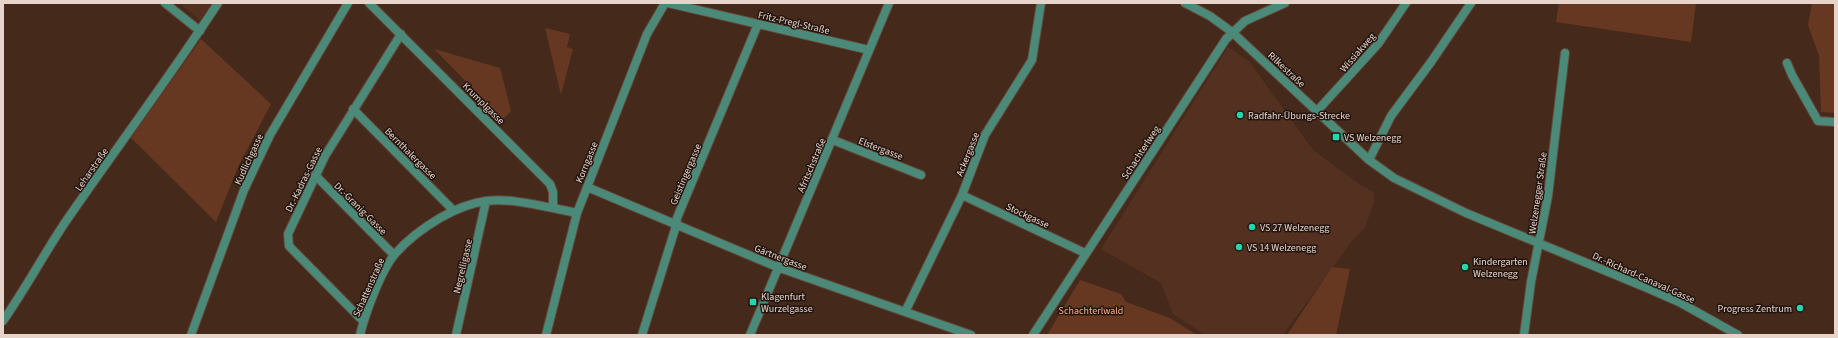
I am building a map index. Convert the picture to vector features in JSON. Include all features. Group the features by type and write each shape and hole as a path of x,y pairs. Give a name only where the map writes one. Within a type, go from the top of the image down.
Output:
{"street":[{"path":"165,3 200,31 218,3"},
{"name":"Kudlichgasse","path":"191,335 247,183 270,135 348,3"},
{"name":"Krumplgasse","path":"369,3 550,184 553,192 553,208"},
{"name":"Fritz-Pregl-Straße","path":"667,3 869,50"},
{"name":"Korngasse","path":"546,335 577,213 647,34 667,3"},
{"name":"Afritschstraße","path":"750,335 777,267 833,140 889,3"},
{"name":"Ackergasse","path":"905,312 962,194 985,135 1032,60 1041,3"},
{"name":"Rilkestraße","path":"1185,3 1210,16 1232,32 1369,160 1394,178 1419,191 1539,244"},
{"name":"Schachterlweg","path":"1033,335 1085,253 1232,32 1245,21 1285,3"},
{"name":"Wissiakweg","path":"1317,110 1378,44 1406,3"},
{"path":"1369,160 1392,116 1471,3"},
{"name":"Geistingergasse","path":"642,335 676,226 677,218 758,24"},
{"name":"Leharstraße","path":"3,321 21,295 52,242 200,31"},
{"name":"Dr.-Kadras-Gasse","path":"363,321 289,246 288,234 315,175 353,109 401,34"},
{"name":"Welzenegger Straße","path":"1524,335 1531,282 1548,196 1565,53"},
{"path":"1787,63 1792,75 1818,121 1835,122"},
{"name":"Bernthalergasse","path":"353,109 454,211"},
{"name":"Elstergasse","path":"833,140 921,175"},
{"name":"Dr.-Granig-Gasse","path":"315,175 394,255"},
{"name":"Gärtnergasse","path":"587,187 676,226 777,267 971,335"},
{"name":"Stockgasse","path":"962,194 1085,253"},
{"name":"Schattenstraße","path":"360,335 363,321 383,275 394,255 418,232 454,211 486,201 518,202 553,208"},
{"name":"Negrelligasse","path":"456,335 486,201"},
{"path":"553,208 577,213"},
{"name":"Dr.-Richard-Canaval-Gasse","path":"1539,244 1647,288 1738,335"}],"shaded area":[{"path":"179,3 212,3 200,20"},
{"path":"1228,47 1249,61 1313,150 1362,186 1374,192 1374,202 1365,228 1352,241 1283,335 1205,335 1173,314 1161,283 1101,249"}],"green space":[{"path":"1559,3 1696,3 1691,42 1556,22"},
{"path":"1812,3 1835,3 1835,113 1821,112 1819,56 1808,25"},
{"path":"545,28 570,34 567,47 573,49 561,95"},
{"path":"201,39 271,104 238,167 216,222 131,138"},
{"path":"434,49 500,68 511,111 503,119"},
{"path":"1332,267 1350,269 1336,335 1287,335"},
{"name":"Schachterlwald","path":"1080,280 1121,294 1126,302 1170,318 1197,335 1047,335"}],"place":[{"name":"Radfahr-Übungs-Strecke","path":"1240,115"},
{"name":"VS Welzenegg","path":"1336,137"},
{"name":"VS 27 Welzenegg","path":"1252,227"},
{"name":"VS 14 Welzenegg","path":"1239,247"},
{"name":"Kindergarten Welzenegg","path":"1465,267"},
{"name":"Klagenfurt Wurzelgasse","path":"753,302"},
{"name":"Progress Zentrum","path":"1800,308"}]}
